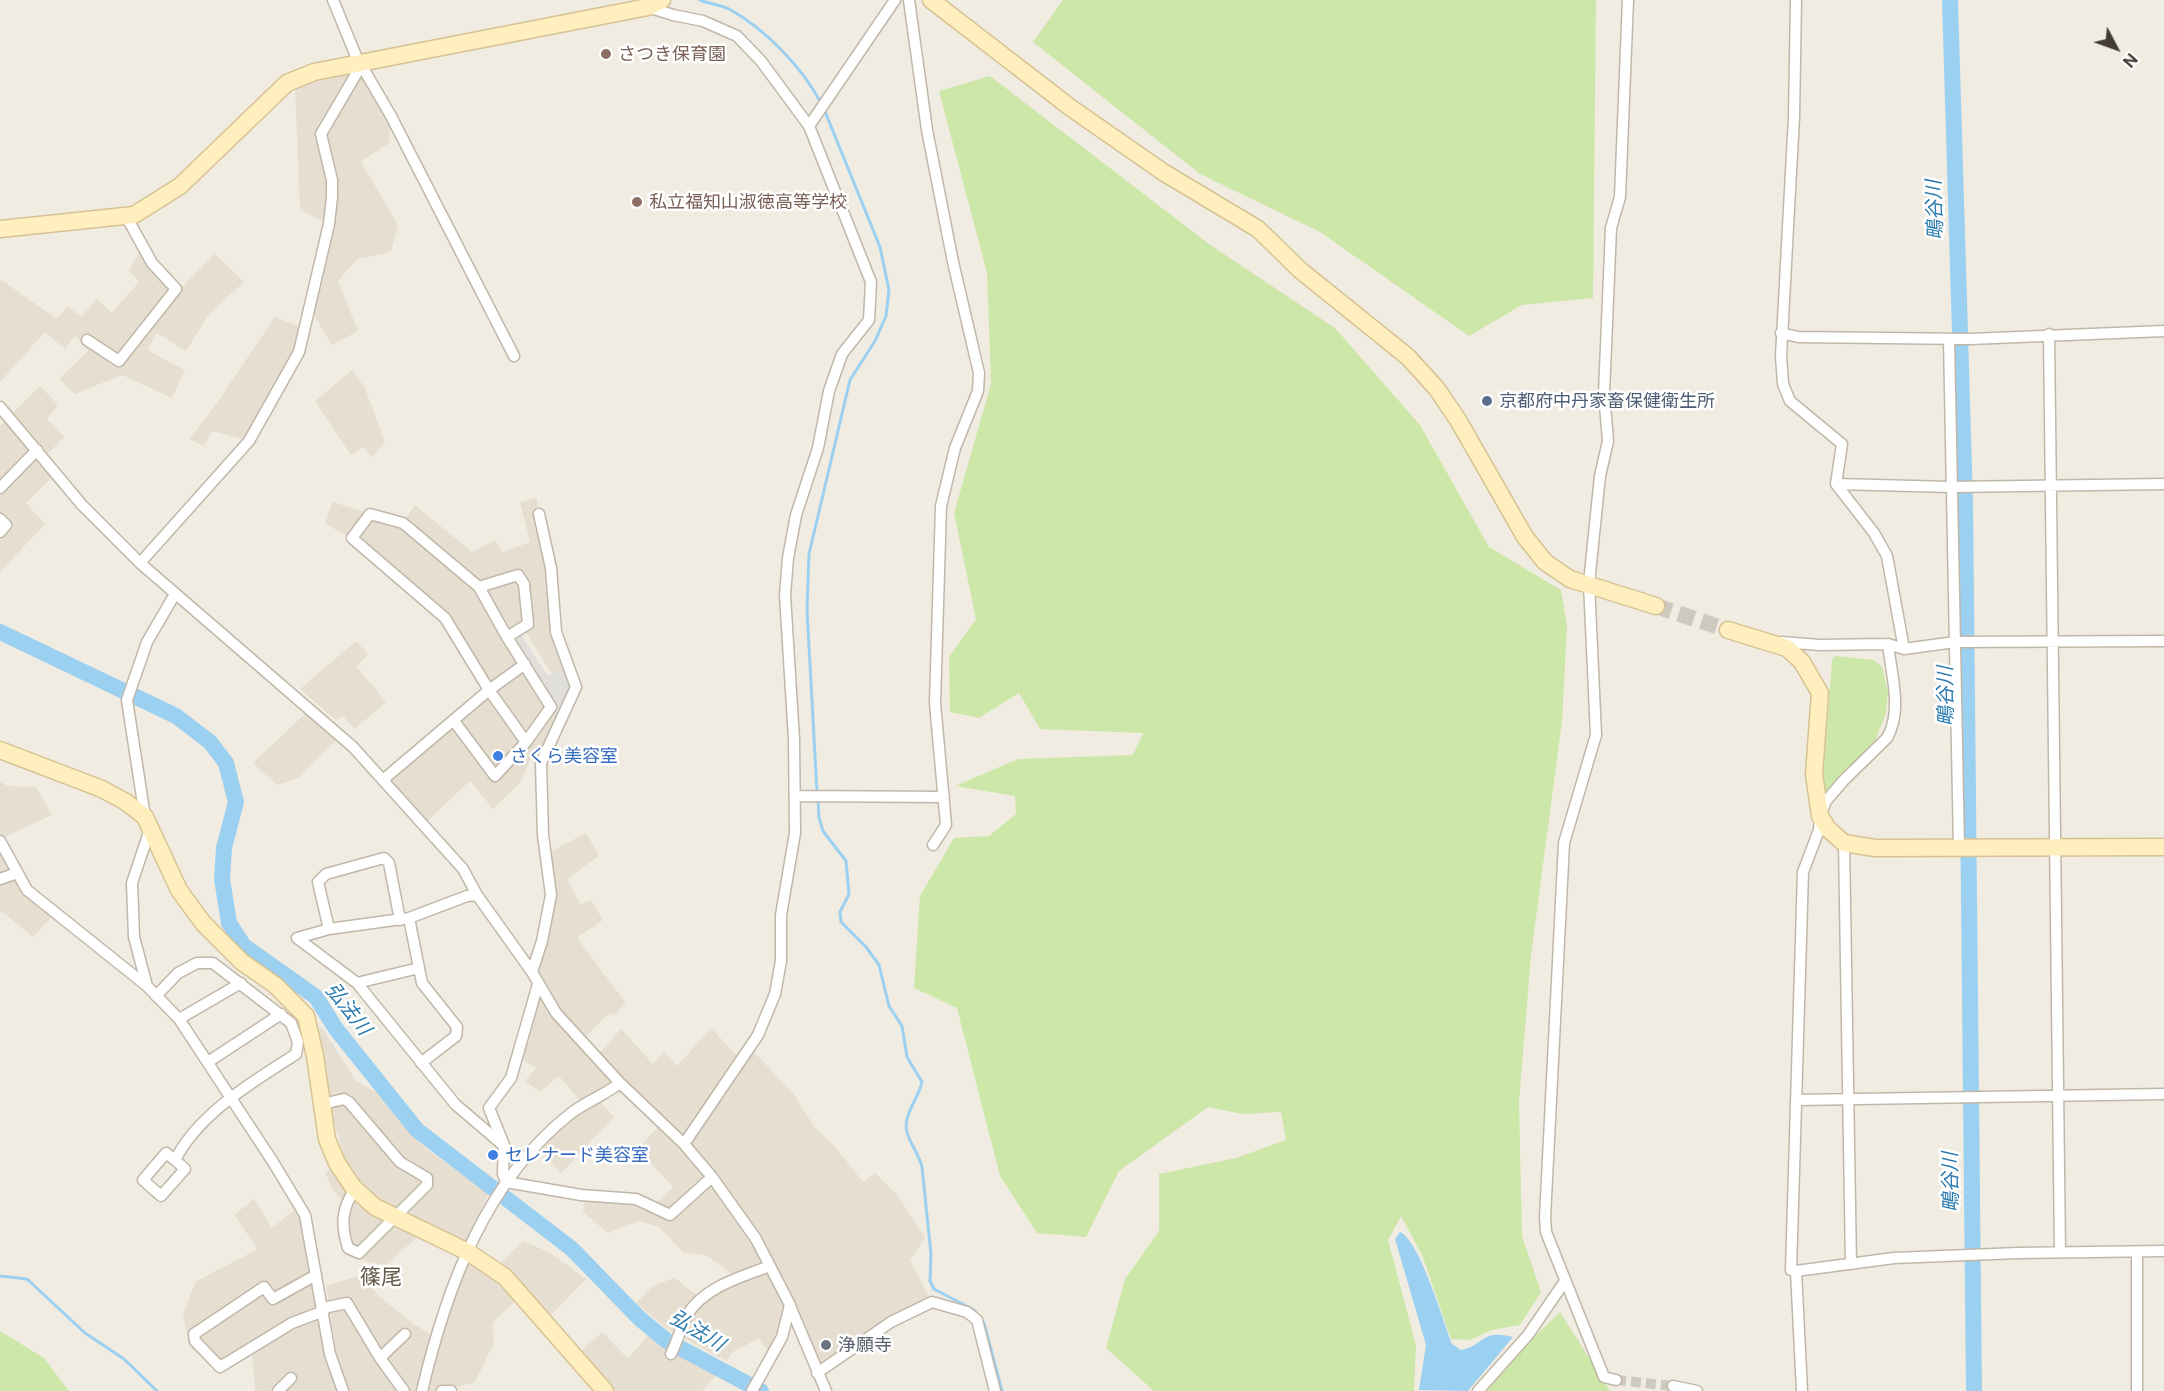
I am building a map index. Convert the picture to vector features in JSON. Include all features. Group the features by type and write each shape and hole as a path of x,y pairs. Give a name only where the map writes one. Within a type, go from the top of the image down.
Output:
{"street":[{"path":"333,0 356,56 514,356"},
{"path":"808,126 895,0"},
{"path":"909,0 927,130 953,262 979,373 978,391 956,447 943,496 938,537 935,703 946,825 933,846"},
{"path":"931,0 1071,108 1163,172 1258,229 1300,270 1408,357 1437,389 1458,420 1525,537 1545,562 1570,579 1589,583 1656,606"},
{"path":"1616,1380 1604,1377 1546,1232 1545,1218 1564,843 1596,735 1589,583 1600,476 1608,441 1604,393 1611,228 1620,197 1628,0"},
{"path":"1797,0 1794,117 1781,333 1783,384 1790,401 1842,444 1836,484 1874,533 1887,556 1904,649"},
{"path":"0,229 134,215 158,202 180,186 287,83 314,72 655,3 673,15 703,21 737,36 761,61 808,126 870,282 872,299 870,320 842,354 829,391 818,448 796,515 788,558 785,595 794,739 795,833 781,915 781,961 775,994 758,1035 684,1144"},
{"path":"140,563 249,441 299,352 329,224 332,196 332,180 321,135 362,64"},
{"path":"87,339 118,362 176,289 152,263 126,216"},
{"path":"1781,333 1798,337 1949,339 2164,331"},
{"path":"2049,334 2060,1252"},
{"path":"1949,339 1955,642 1967,849"},
{"path":"0,407 82,506 140,563 353,747 463,869 477,895 532,972 556,1013 620,1083 684,1144 756,1239 790,1305 826,1391"},
{"path":"0,488 37,450"},
{"path":"1836,484 1951,487 2164,484"},
{"path":"454,721 495,776 526,742 551,706 507,637 479,587 403,523 370,514 352,538 445,618 489,690 526,742"},
{"path":"532,972 542,941 551,894 543,835 541,764 576,687 556,632 551,568 539,514"},
{"path":"0,519 6,525 0,532"},
{"path":"479,587 518,575 524,584 528,624 507,637"},
{"path":"175,594 147,642 127,700 148,823 179,890 203,923 242,962 275,985 306,1016 323,1104 327,1139 337,1163 355,1189 375,1207 468,1252 505,1277 605,1391"},
{"path":"1728,630 1787,648 1795,655 1820,693 1814,774 1820,816 1819,830 1803,872 1791,1270 1894,1258 2164,1251"},
{"path":"1768,641 1820,645 1888,644 1904,649 1955,642 2164,641"},
{"path":"1820,816 1826,801 1868,759 1892,730 1896,711 1888,644"},
{"path":"384,779 489,690 525,664"},
{"path":"0,750 102,789 126,802 148,823"},
{"path":"795,796 944,797"},
{"path":"1820,816 1828,829 1845,843 1875,848 2164,847"},
{"path":"147,986 134,937 132,883 148,823"},
{"path":"0,842 27,890 147,986 179,1019 232,1096 305,1215 330,1354 343,1391"},
{"path":"1845,843 1851,1264"},
{"path":"329,929 318,882 326,874 384,858 389,863 422,983 457,1027 456,1036 421,1063"},
{"path":"0,879 17,873"},
{"path":"477,895 467,896 405,919 329,929 297,938 357,983 455,1104 504,1146"},
{"path":"156,996 178,973 197,963 213,963 291,1023 298,1042 296,1054 232,1096 195,1132 175,1160"},
{"path":"357,983 419,968"},
{"path":"179,1019 241,983"},
{"path":"504,1185 502,1174 504,1146 489,1108 511,1078 538,984"},
{"path":"208,1062 280,1014"},
{"path":"422,1391 448,1299 495,1197 571,1113 606,1094 620,1083"},
{"path":"1797,1100 2164,1094"},
{"path":"323,1104 344,1099 349,1102 400,1162 427,1178 427,1185 396,1219 359,1253 348,1248 342,1228 345,1203 355,1189"},
{"path":"504,1185 581,1195 636,1199 670,1215 712,1178"},
{"path":"2137,1252 2137,1391"},
{"path":"671,1354 687,1316 700,1298 727,1282 770,1266"},
{"path":"1796,1271 1802,1391"},
{"path":"316,1275 273,1299 264,1287 194,1334 195,1341 220,1367 292,1323 347,1303 380,1358 404,1391"},
{"path":"1478,1391 1528,1335 1565,1281"},
{"path":"817,1373 891,1322 932,1302 939,1302 967,1312 977,1320 995,1391"},
{"path":"755,1386 782,1337 790,1305"},
{"path":"380,1358 405,1334"},
{"path":"278,1391 291,1378"},
{"path":"1673,1386 1697,1391"},
{"path":"442,1391 451,1391"}],"shaded area":[{"path":"362,64 391,116 389,143 361,162 398,225 391,252 357,259 338,281 358,331 332,345 309,307 329,224 300,210 295,86"},
{"path":"142,246 152,263 182,287 215,254 244,282 209,314 186,351 157,333 147,350 185,370 172,398 122,375 75,394 59,379 88,351 75,336 65,349 45,332 0,382 0,279 57,319 68,306 81,317 97,299 112,313 139,282 129,271"},
{"path":"275,317 304,328 299,352 249,441 212,431 204,446 189,439 212,410"},
{"path":"352,370 365,388 385,442 372,457 363,447 351,455 315,401"},
{"path":"40,386 58,405 47,419 64,437 40,462 52,477 26,503 45,524 0,572 0,426"},
{"path":"537,498 556,632 567,664 552,674 523,628 507,637 551,706 564,718 543,759 533,753 520,783 493,809 470,781 423,825 384,779 489,690 453,630 352,538 325,524 332,502 403,523 415,505 472,552 495,540 503,552 530,542 520,502"},
{"path":"521,635 548,676 567,664 576,687 564,718 514,642"},
{"path":"356,641 368,654 357,667 386,702 355,729 343,716 336,720 300,689"},
{"path":"306,713 339,737 298,778 277,785 253,763"},
{"path":"0,781 7,786 36,787 52,815 0,839"},
{"path":"586,833 599,856 567,879 580,904 591,900 603,920 577,938 626,1003 614,1015 609,1013 581,1041 596,1057 621,1029 653,1064 664,1052 677,1066 711,1028 741,1060 750,1048 793,1093 815,1128 833,1144 863,1182 875,1173 898,1196 925,1238 910,1260 932,1302 817,1373 790,1306 772,1354 758,1339 734,1351 726,1361 666,1328 636,1303 654,1285 675,1278 700,1298 737,1278 706,1255 684,1253 659,1227 639,1221 608,1233 583,1212 585,1196 653,1206 673,1187 638,1149 661,1123 621,1083 598,1099 614,1117 561,1173 537,1147 584,1105 559,1076 540,1092 525,1081 536,1068 517,1056 538,984 532,972 551,895 546,854"},
{"path":"0,841 17,873 55,913 33,937 0,910"},
{"path":"322,1028 356,1081 376,1092 423,1147 489,1193 465,1244 374,1201 351,1176 331,1113 330,1092 314,1029"},
{"path":"334,1166 392,1223 417,1237 386,1265 356,1259 346,1253 345,1203 333,1190 325,1173"},
{"path":"254,1199 272,1228 294,1210 304,1223 341,1391 255,1391 252,1354 218,1372 190,1347 183,1315 195,1282 258,1249 234,1215"},
{"path":"523,1241 549,1252 586,1279 551,1315 501,1262"},
{"path":"469,1262 500,1280 516,1300 492,1323 494,1343 475,1382 450,1389 451,1391 348,1391 337,1358 326,1286 361,1275 380,1297 412,1323 438,1339"},
{"path":"602,1332 628,1359 649,1334 684,1358 717,1375 702,1391 612,1391 579,1353"}],"green space":[{"path":"1063,0 1596,0 1593,298 1522,305 1469,336 1320,232 1200,174 1033,42"},
{"path":"990,76 1209,244 1335,328 1420,425 1489,547 1561,590 1567,626 1562,722 1531,955 1519,1102 1522,1236 1541,1292 1520,1325 1492,1330 1470,1340 1451,1339 1422,1255 1401,1216 1388,1240 1416,1345 1414,1391 1154,1391 1106,1348 1125,1279 1159,1231 1159,1174 1236,1158 1286,1140 1281,1112 1242,1114 1208,1107 1119,1171 1086,1237 1037,1233 1000,1176 957,1008 914,988 920,896 954,838 989,836 1016,814 1015,796 955,786 1018,759 1133,755 1143,733 1040,729 1019,693 979,718 950,712 949,657 976,619 954,513 991,384 987,273 939,91"},
{"path":"1835,656 1874,660 1882,667 1888,692 1886,713 1871,751 1826,795 1822,794 1832,660"},
{"path":"1560,1312 1610,1391 1478,1391"},
{"path":"0,1331 44,1358 69,1391 0,1391"}],"water":[{"path":"1400,1232 1408,1238 1423,1265 1452,1344 1461,1350 1489,1336 1513,1337 1468,1391 1419,1390 1426,1345 1395,1239"}],"waterway":[{"path":"700,0 731,10 770,39 804,76 821,103"},
{"name":"鴫谷川","path":"1950,0 1965,501 1974,1391"},
{"path":"817,792 807,610 809,554 850,380 875,341 886,316 889,290 880,247 824,109"},
{"name":"弘法川","path":"0,632 176,716 210,742 226,763 236,802 224,848 222,879 229,923 244,946 316,997 336,1029 417,1130 572,1249 639,1318 667,1341 761,1391"},
{"path":"818,799 819,818 823,831 846,861 849,894 840,912 841,922 866,947 879,965 889,1006 902,1026 907,1057 922,1082 906,1126 922,1167 931,1254 930,1281 934,1289 974,1310 984,1323 1002,1391"},
{"path":"0,1276 27,1279 85,1333 124,1359 157,1391"}],"tunnel":[{"path":"1656,606 1728,630"},
{"path":"1616,1380 1673,1386"}],"place":[{"name":"さつき保育園","path":"606,54"},
{"name":"私立福知山淑徳高等学校","path":"637,202"},
{"name":"京都府中丹家畜保健衛生所","path":"1487,401"},
{"name":"さくら美容室","path":"498,756"},
{"name":"セレナード美容室","path":"493,1155"},
{"name":"浄願寺","path":"826,1345"}],"district":[{"name":"篠尾","path":"381,1278"}]}
